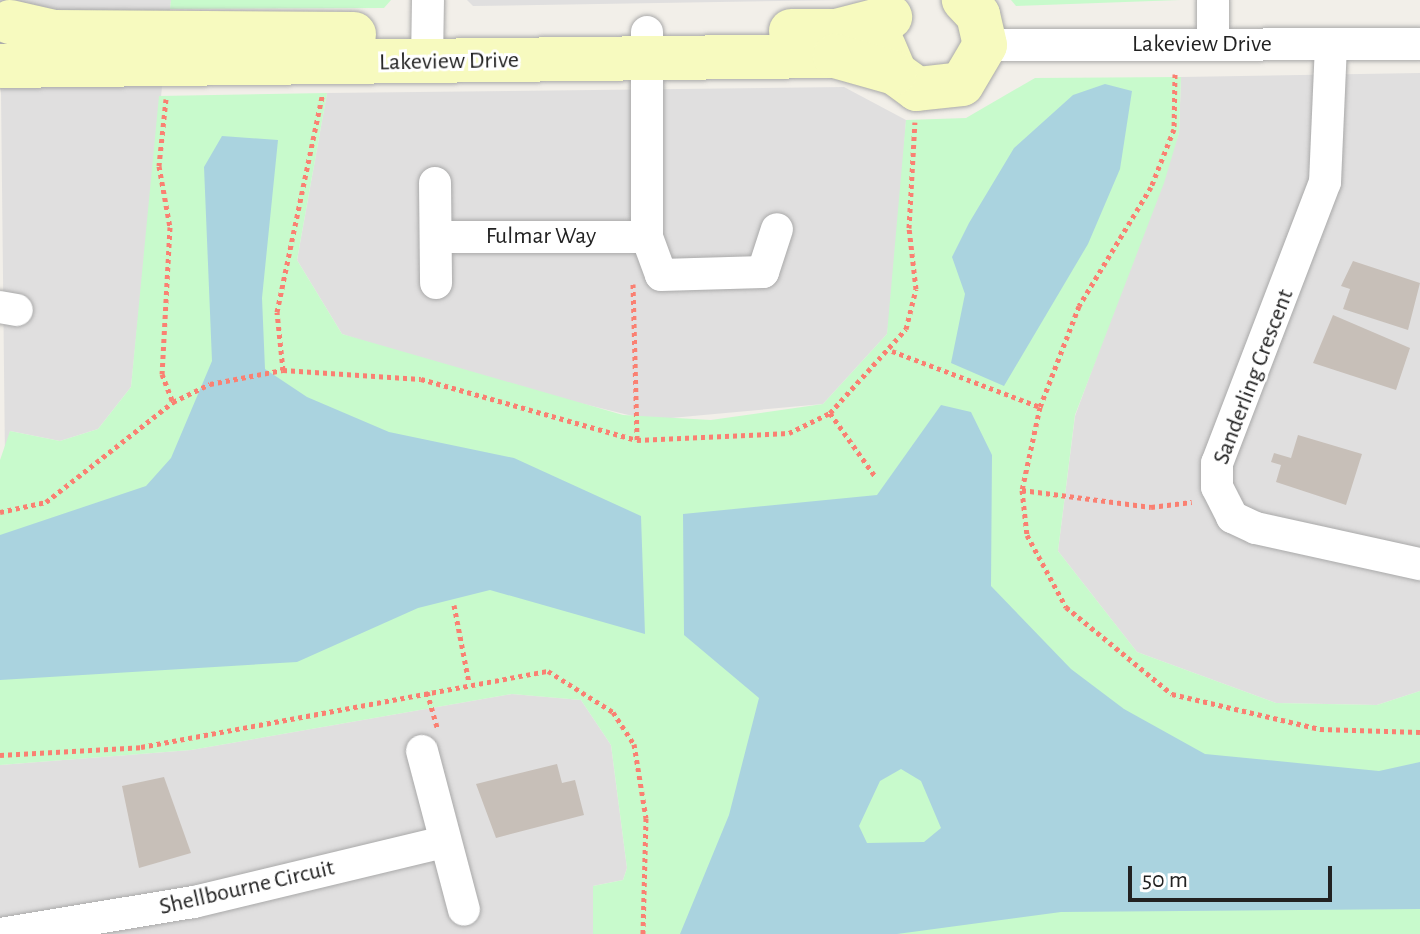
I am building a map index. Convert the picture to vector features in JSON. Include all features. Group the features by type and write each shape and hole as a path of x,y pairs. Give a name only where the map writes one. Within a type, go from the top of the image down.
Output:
{"street":[{"path":"1213,0 1213,45"},
{"path":"966,1 985,45"},
{"path":"895,73 884,46 900,5"},
{"name":"Lakeview Drive","path":"647,45 834,31 900,5"},
{"path":"0,67 5,13"},
{"name":"Lakeview Drive","path":"5,13 54,32 220,52 323,54 427,32 835,56 895,73 917,89 947,91 973,74 985,45 1420,44"},
{"path":"647,45 647,237 661,275 763,272 777,229"},
{"name":"Sanderling Crescent","path":"1331,45 1325,182 1217,463 1221,498 1232,517 1256,528 1420,564"},
{"name":"Lakeview Drive","path":"0,67 170,69 220,52"},
{"path":"435,183 436,283"},
{"name":"Fulmar Way","path":"436,237 647,237"},
{"path":"422,751 464,910"},
{"name":"Shellbourne Circuit","path":"0,934 194,902 444,842"}],"path":[{"path":"1170,46 1174,129 1151,187 1061,343 1040,407 1022,490 1027,535 1066,607 1172,694 1320,729 1420,732"},
{"path":"283,370 277,312 323,54"},
{"path":"170,69 159,166 170,227 162,374 173,402"},
{"path":"0,512 46,502 150,417 173,402 210,384 283,370 339,370 421,379 637,440 789,433 830,413 892,351 916,289 909,228 915,117"},
{"path":"633,271 637,440"},
{"path":"892,351 1040,407"},
{"path":"830,413 875,476"},
{"path":"1022,490 1151,507 1221,498"},
{"path":"454,605 469,683"},
{"path":"0,755 141,747 469,683 548,671 613,712 634,744 646,818 643,934"}],"shaded area":[{"path":"0,0 171,0 131,387 98,429 60,441 10,431 5,461"},
{"path":"467,0 846,0 473,6"},
{"path":"1420,73 1420,691 1377,705 1276,703 1137,652 1058,551 1075,416 1179,133 1181,77"},
{"path":"844,87 906,120 896,274 887,334 823,404 649,420 473,377 342,334 297,260 327,93"},
{"path":"512,694 581,700 611,745 627,868 623,880 593,886 593,934 0,934 0,765 191,750"}],"green space":[{"path":"171,0 391,0 384,8 170,9"},
{"path":"1011,0 1180,0 1016,6"},
{"path":"1181,77 1179,133 1164,183 1075,415 1058,551 1137,652 1276,703 1377,705 1420,691 1420,934 593,934 593,886 623,880 627,868 611,745 581,700 512,694 191,750 0,765 0,460 10,431 60,441 98,429 131,387 159,96 327,93 297,260 342,334 623,415 711,420 823,404 887,334 906,120 966,118 1035,78"}],"water":[{"path":"1105,84 1132,91 1120,169 1088,244 1004,386 951,363 965,294 952,257 969,223 1014,148 1073,95"},
{"path":"222,136 278,140 262,298 265,369 307,397 389,432 514,458 641,516 645,634 490,590 418,608 297,662 0,680 0,535 146,486 171,458 212,361 204,167"},
{"path":"941,405 971,412 992,455 991,586 1071,669 1124,709 1205,754 1379,771 1420,762 1420,909 1061,912 897,934 680,934 729,815 759,698 684,635 683,514 877,495","holes":["901,769 921,781 941,828 924,842 867,843 859,826 880,781"]}],"building":[{"path":"1353,261 1420,283 1408,330 1343,309 1350,289 1341,286"},
{"path":"1333,315 1410,348 1396,390 1313,363"},
{"path":"1298,435 1362,454 1346,505 1276,482 1281,465 1271,462 1274,453 1291,458"},
{"path":"557,764 562,783 575,780 584,815 496,838 476,784"},
{"path":"164,777 191,853 139,868 122,786"}]}
